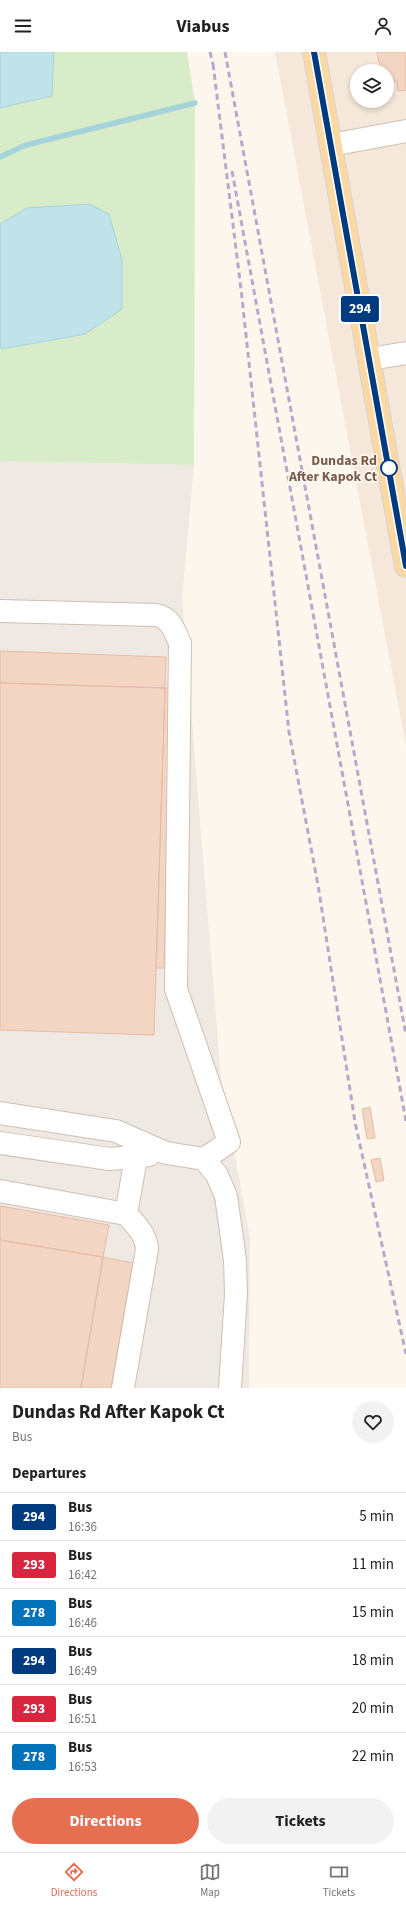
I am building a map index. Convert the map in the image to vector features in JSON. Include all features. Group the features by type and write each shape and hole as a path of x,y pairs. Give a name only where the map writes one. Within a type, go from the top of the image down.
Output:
{"main road":[{"path":"314,52 406,566"}],"street":[{"path":"331,145 406,131"},
{"path":"370,359 406,353"},
{"path":"0,610 156,615 164,617 170,621 180,643 176,989 229,1142 204,1159"},
{"path":"0,1112 116,1131 137,1148"},
{"path":"0,1143 110,1159 137,1148 204,1159 216,1175 226,1196 235,1260 236,1294 230,1388"},
{"path":"126,1214 137,1148"},
{"path":"0,1191 126,1214 144,1234 147,1249 123,1388"}],"shaded area":[{"path":"275,52 406,52 406,746"},
{"path":"0,461 194,465 182,599 221,1079 250,1238 249,1388 0,1388"}],"green space":[{"path":"0,52 187,52 195,103 194,465 0,461"}],"water":[{"path":"0,52 54,52 52,96 0,108"},
{"path":"89,204 109,214 122,260 122,309 85,334 2,349 0,347 0,224 27,208"}],"building":[{"path":"377,52 406,52 406,90 398,91 397,81 394,81 394,64 380,64"},
{"path":"0,651 166,657 165,688 0,683"},
{"path":"0,683 165,688 154,1035 0,1030"},
{"path":"165,688 173,688 164,968 156,968"},
{"path":"370,1107 375,1138 367,1139 362,1109"},
{"path":"380,1158 384,1180 376,1182 371,1160"},
{"path":"0,1206 109,1225 103,1257 0,1240"},
{"path":"0,1240 103,1257 81,1388 0,1388"},
{"path":"103,1257 133,1263 111,1388 81,1388"}],"waterway":[{"path":"0,157 26,145 195,103"}],"railway":[{"path":"210,52 214,69"},
{"path":"225,52 406,1035"},
{"path":"213,64 241,289 289,732 318,885 355,1122 406,1354"},
{"path":"232,171 406,1121"}],"bus line":[{"name":"294","path":"314,52 406,566"}],"place":[{"name":"Dundas Rd After Kapok Ct","path":"389,468"}]}
